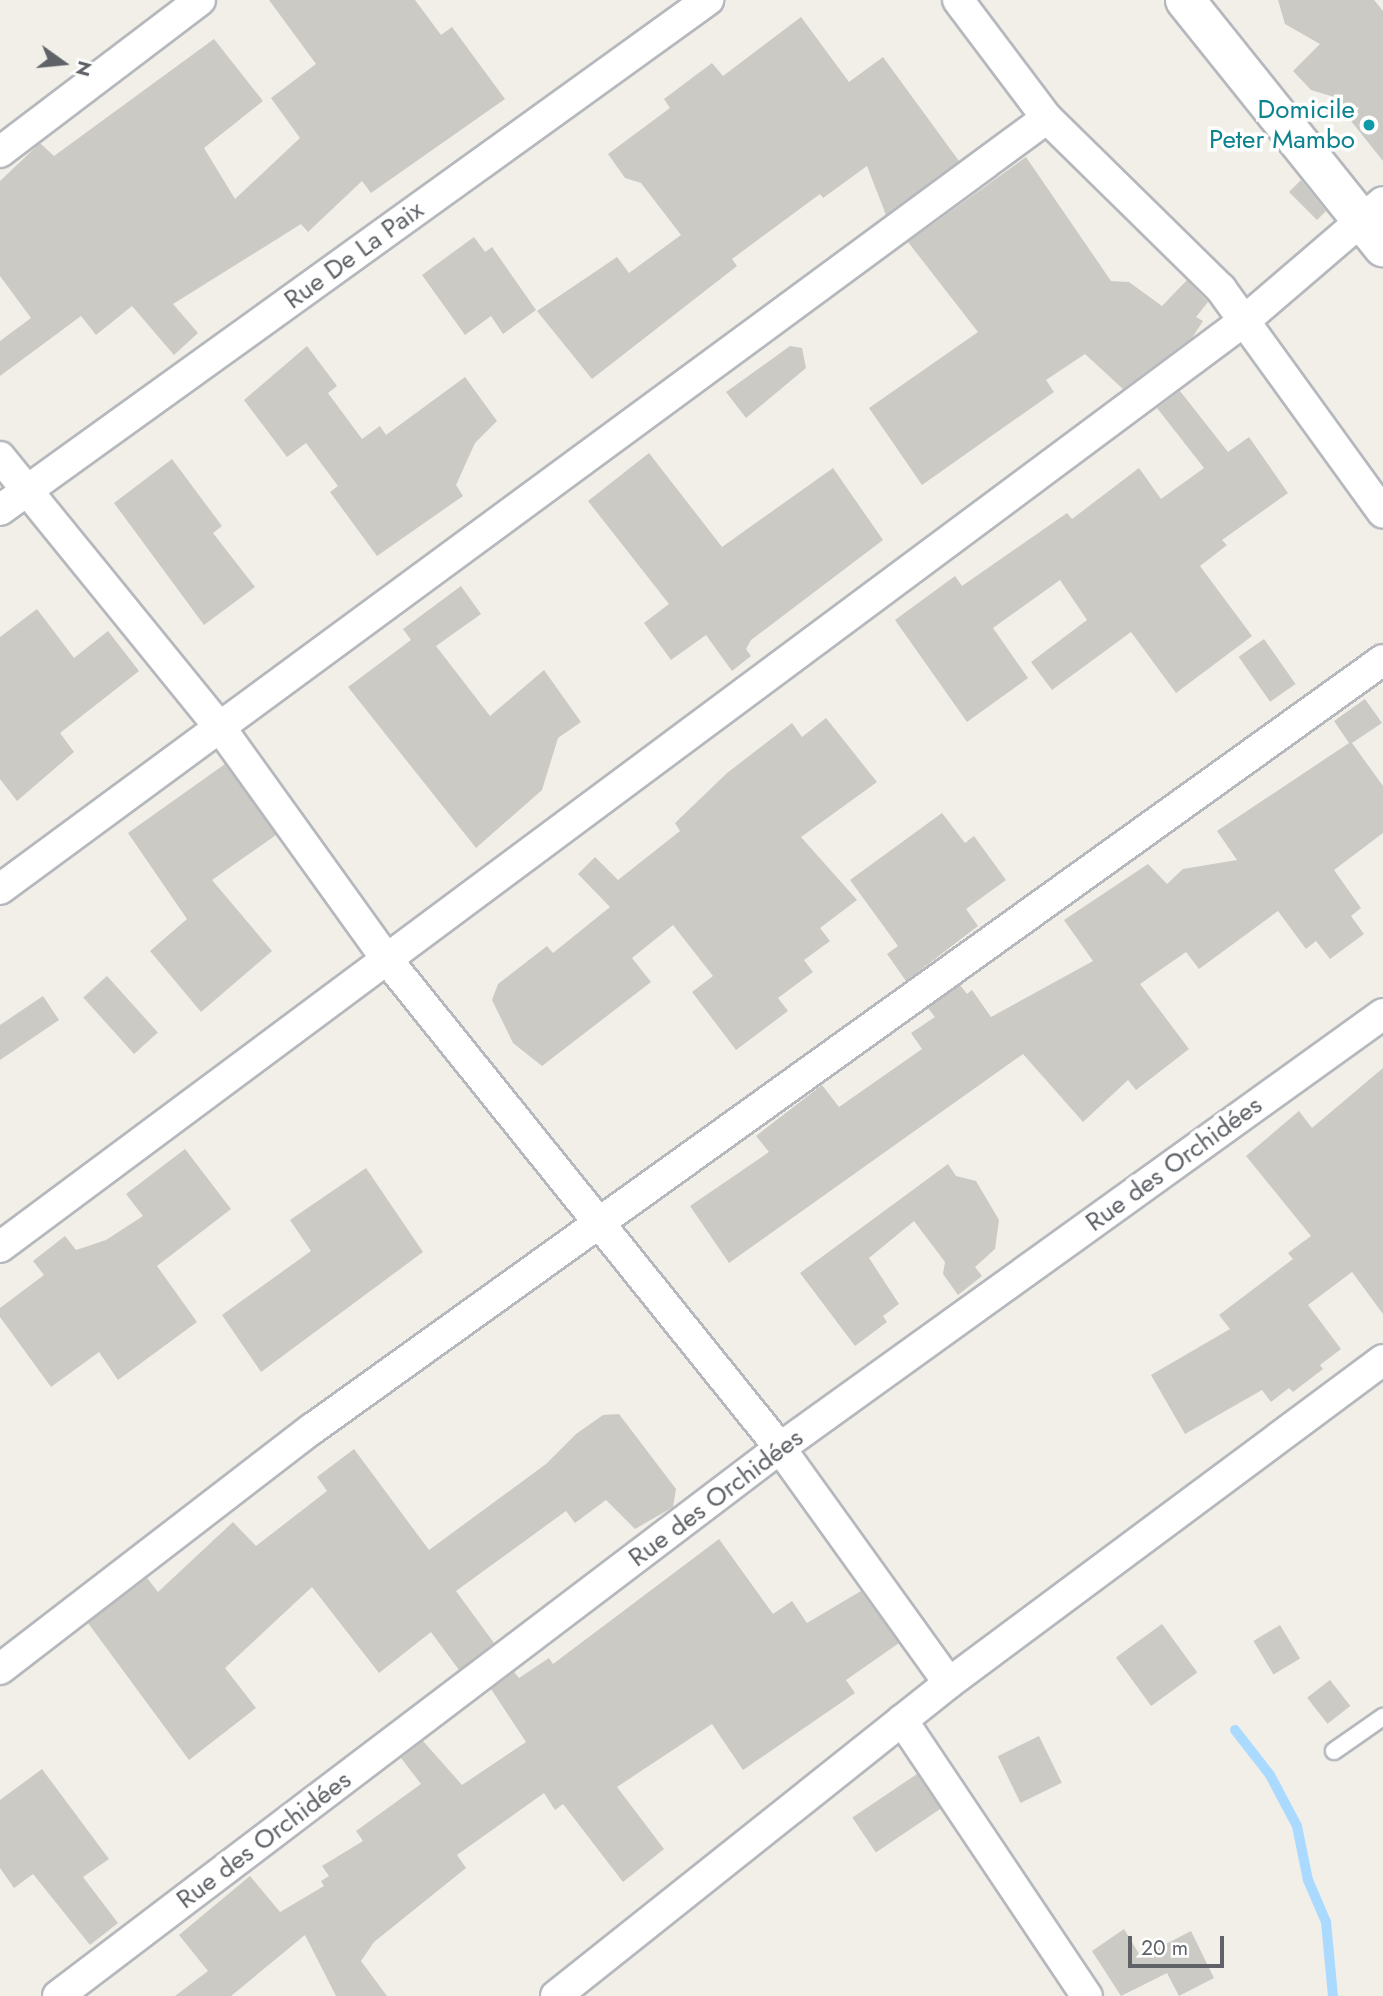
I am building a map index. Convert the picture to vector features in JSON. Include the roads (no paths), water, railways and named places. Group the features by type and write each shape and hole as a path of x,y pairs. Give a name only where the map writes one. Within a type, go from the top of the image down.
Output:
{"main road":[{"path":"1185,0 1376,223"}],"street":[{"path":"0,152 201,0"},
{"name":"Rue De La Paix","path":"0,510 708,0"},
{"path":"958,0 1048,118 1221,289 1383,513"},
{"path":"0,889 1048,118"},
{"path":"0,1247 385,957 1376,223"},
{"path":"0,457 219,726 385,957 602,1220 780,1448 949,1683"},
{"path":"0,1669 312,1429 1383,660"},
{"name":"Rue des Orchidées","path":"58,1996 780,1448 1383,1014"},
{"path":"556,1996 949,1683 1383,1360"},
{"path":"902,1720 1087,1996"}],"lane":[{"path":"1334,1751 1383,1717"}],"waterway":[{"path":"1235,1730 1270,1775 1297,1826 1308,1880 1326,1922 1333,1996"}],"place":[{"name":"Domicile Peter Mambo","path":"1369,125"}]}
